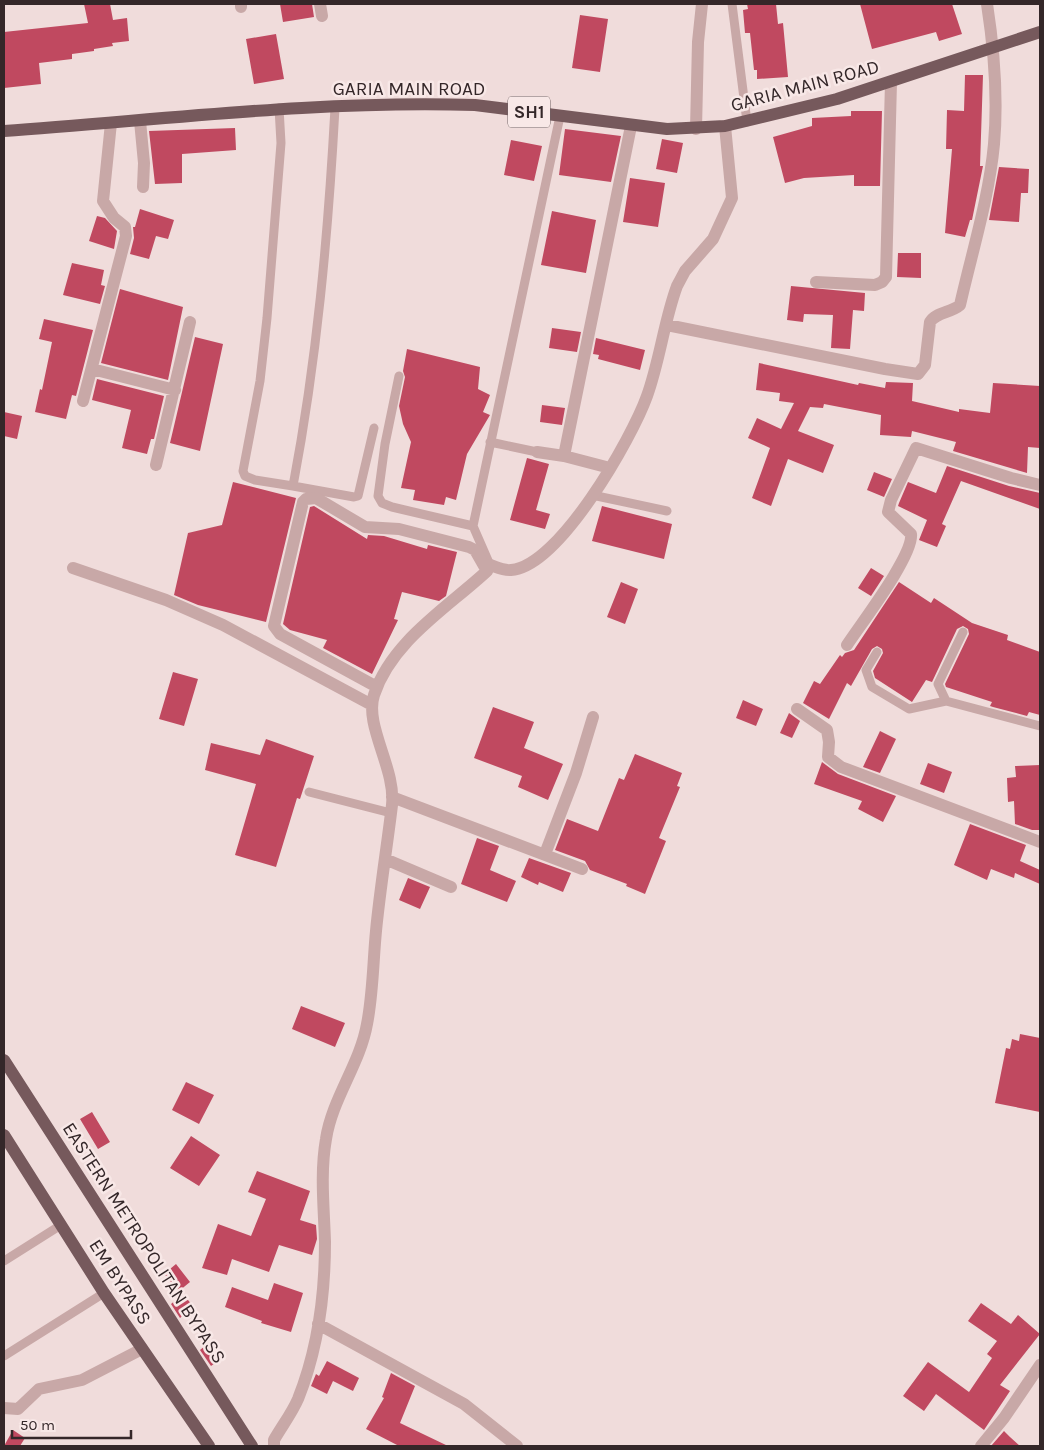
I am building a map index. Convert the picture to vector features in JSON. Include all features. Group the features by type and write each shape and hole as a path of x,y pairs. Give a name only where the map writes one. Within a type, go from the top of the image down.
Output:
{"main road":[{"name":"GARIA MAIN ROAD","path":"4,131 279,108 475,104 631,126 696,129 747,122 837,99 1040,32"},
{"name":"EASTERN METROPOLITAN BYPASS","path":"4,1060 252,1446"},
{"name":"EM BYPASS","path":"4,1135 204,1444"}],"street":[{"path":"696,129 698,42 702,4"},
{"path":"667,324 885,369 918,374 925,366 930,322 933,317 960,305 990,174 994,143 994,46 987,4"},
{"path":"816,282 875,285 882,282 886,277 890,82"},
{"path":"140,121 144,163 143,187"},
{"path":"83,401 126,236 125,227 114,218 104,201 111,123"},
{"path":"564,456 631,126"},
{"path":"274,1446 274,1440 297,1401 312,1359 321,1308 325,1245 324,1165 326,1138 367,1025 392,797 388,768 373,719 372,705 377,688 387,669 407,643 438,612 488,568 512,570 539,560 560,539 592,495 631,435 643,407 677,286 685,271 713,239 732,198 725,126"},
{"path":"156,466 190,322"},
{"path":"92,368 175,390"},
{"path":"847,645 884,591 910,545 911,534 888,512 891,500 916,448 1011,478 1040,485"},
{"path":"537,452 564,456 610,468"},
{"path":"377,688 280,634 274,626 303,502 306,498 316,498 371,529 399,529 469,547 475,550 488,568"},
{"path":"73,568 166,600 223,625 372,705"},
{"path":"798,709 827,730 829,742 828,756 842,767 1040,842"},
{"path":"545,854 576,773 592,717"},
{"path":"392,797 582,869"},
{"path":"385,859 451,887"},
{"path":"318,1324 464,1404 518,1446"},
{"path":"4,1408 18,1410 38,1389 82,1380 142,1349"},
{"path":"981,1446 1004,1418 1040,1365"}],"lane":[{"path":"732,4 747,122"},
{"path":"279,108 281,143 267,318 260,381 243,471 245,476 255,480 354,497 358,496 374,428"},
{"path":"294,486 316,352 326,252 334,108"},
{"path":"488,568 473,526 560,116"},
{"path":"399,376 385,444 378,496 382,503 392,507 473,526"},
{"path":"490,442 537,452"},
{"path":"592,495 667,511"},
{"path":"946,701 938,684 963,632"},
{"path":"877,652 866,670 872,687 910,710 946,701 1040,726"},
{"path":"309,792 391,813"},
{"path":"4,1261 61,1225"},
{"path":"4,1356 104,1292"}],"building":[{"path":"84,4 110,4 113,20 127,18 129,41 112,43 113,46 94,49 94,51 72,54 72,59 39,63 41,84 4,88 4,32 88,23"},
{"path":"280,4 312,4 314,17 283,22"},
{"path":"747,4 776,4 778,24 783,23 788,77 757,79 757,70 754,70 750,33 745,33 743,10 748,9"},
{"path":"860,4 952,4 962,34 939,41 936,32 872,49"},
{"path":"580,15 608,19 600,72 572,68"},
{"path":"276,34 284,79 254,84 246,39"},
{"path":"965,75 983,75 980,166 983,166 972,220 970,220 965,237 945,233 952,149 946,149 947,110 964,111"},
{"path":"851,111 882,111 880,186 854,186 854,175 804,178 785,183 773,137 812,126 812,118 851,116"},
{"path":"235,128 236,150 182,154 182,183 155,184 149,131"},
{"path":"565,129 621,136 611,182 559,175"},
{"path":"662,139 683,143 677,173 656,169"},
{"path":"511,140 542,146 534,181 504,175"},
{"path":"999,167 1029,169 1028,193 1021,193 1019,222 989,220"},
{"path":"630,178 665,183 658,227 623,222"},
{"path":"140,209 174,220 168,239 156,236 149,259 130,254 134,238 133,227 135,227"},
{"path":"552,211 596,220 586,273 541,265"},
{"path":"97,216 105,218 117,231 114,249 89,241"},
{"path":"898,253 921,253 921,278 897,277"},
{"path":"72,263 104,270 101,285 105,286 100,304 63,295"},
{"path":"791,286 865,293 864,311 853,310 850,349 831,348 833,315 804,314 803,322 787,320"},
{"path":"120,289 183,307 168,380 101,363"},
{"path":"44,319 93,330 76,396 72,395 66,419 35,412 40,389 42,390 52,342 39,339"},
{"path":"552,328 581,332 577,352 549,348"},
{"path":"195,337 223,344 200,451 170,443"},
{"path":"596,338 645,350 640,370 598,359 599,355 593,354"},
{"path":"407,349 480,367 478,389 490,395 483,412 490,415 467,454 456,500 446,497 444,505 413,500 415,490 401,488 411,442 403,424 399,406 405,377 403,371"},
{"path":"759,363 858,385 859,383 885,388 886,382 913,383 912,401 959,412 959,409 990,413 993,383 1040,386 1040,448 1028,447 1027,473 953,451 956,442 912,431 911,437 880,435 881,415 824,404 823,408 810,407 798,431 834,445 823,473 788,459 771,506 752,498 770,448 748,438 757,418 781,429 794,403 779,401 780,393 756,390"},
{"path":"97,379 164,396 154,439 151,439 147,454 122,448 131,410 92,400"},
{"path":"542,405 565,408 562,425 540,422"},
{"path":"4,412 22,416 17,439 4,436"},
{"path":"527,458 549,464 536,510 550,514 545,529 510,520"},
{"path":"947,466 1009,486 1040,493 1040,509 961,481 942,524 946,526 937,547 919,540 927,520 898,506 899,503 908,482 936,493"},
{"path":"874,472 892,479 884,497 867,490"},
{"path":"233,482 296,498 266,622 198,605 174,595 188,533 222,525"},
{"path":"314,506 367,539 368,535 384,536 427,549 428,545 457,552 446,596 439,601 402,592 394,619 398,620 372,674 323,648 327,640 290,630 283,624 310,507"},
{"path":"602,506 672,524 664,559 592,541"},
{"path":"871,568 884,576 871,596 858,588"},
{"path":"621,582 638,589 625,624 607,617"},
{"path":"899,582 931,603 934,598 972,623 1008,635 1007,640 1040,652 1040,715 1029,712 1027,716 993,707 990,706 992,702 946,687 945,684 969,634 968,629 963,626 957,629 932,682 926,680 912,702 875,678 873,671 883,653 882,649 877,646 872,649 851,686 847,683 829,719 803,703 814,681 820,684 840,655 842,657 845,653 854,650"},
{"path":"173,672 198,679 184,726 159,719"},
{"path":"743,700 763,709 756,726 736,718"},
{"path":"493,707 534,722 524,748 563,764 548,800 518,787 522,776 474,758"},
{"path":"789,713 800,721 792,738 780,733"},
{"path":"880,731 896,739 880,773 863,767"},
{"path":"266,739 314,756 300,799 297,798 276,867 235,855 256,784 205,770 211,743 260,755"},
{"path":"635,754 682,773 677,786 680,787 659,838 666,841 645,894 626,886 627,884 590,870 585,861 555,850 567,819 598,831 619,778 624,780"},
{"path":"822,762 838,774 896,796 883,822 858,809 862,801 814,784"},
{"path":"928,763 952,772 944,793 920,784"},
{"path":"1040,765 1040,830 1032,830 1015,824 1014,801 1008,802 1007,778 1016,777 1015,766"},
{"path":"970,824 1026,845 1020,861 1040,870 1040,884 1015,873 1014,878 991,869 987,880 954,865"},
{"path":"477,838 499,846 490,870 516,881 507,902 461,884"},
{"path":"529,858 571,873 563,892 539,882 538,885 521,877"},
{"path":"408,878 430,887 420,909 399,900"},
{"path":"301,1006 345,1023 335,1047 292,1029"},
{"path":"1020,1034 1040,1038 1040,1112 995,1103 1006,1048 1010,1049 1012,1039 1019,1041"},
{"path":"186,1082 214,1095 199,1124 172,1110"},
{"path":"92,1112 110,1142 98,1149 80,1119"},
{"path":"191,1136 220,1155 199,1186 170,1168"},
{"path":"257,1171 310,1191 300,1220 316,1225 317,1239 312,1255 279,1245 269,1272 232,1259 227,1275 202,1268 218,1224 251,1236 266,1199 248,1192"},
{"path":"176,1264 190,1282 179,1291 164,1274"},
{"path":"274,1283 303,1293 291,1332 261,1323 262,1321 225,1307 232,1287 268,1300"},
{"path":"183,1294 193,1306 180,1318 171,1304"},
{"path":"981,1303 1011,1324 1018,1315 1040,1334 1000,1385 1010,1391 984,1430 936,1394 924,1411 903,1396 928,1362 969,1392 992,1358 987,1354 997,1341 968,1321"},
{"path":"210,1342 222,1358 211,1366 200,1350"},
{"path":"327,1361 359,1378 353,1391 333,1381 327,1394 311,1386 316,1374 319,1376"},
{"path":"391,1373 415,1386 400,1423 448,1446 399,1446 366,1429 384,1398 382,1397"},
{"path":"13,1430 25,1438 20,1446 4,1446"},
{"path":"1004,1431 1010,1437 1020,1446 991,1446"}]}
